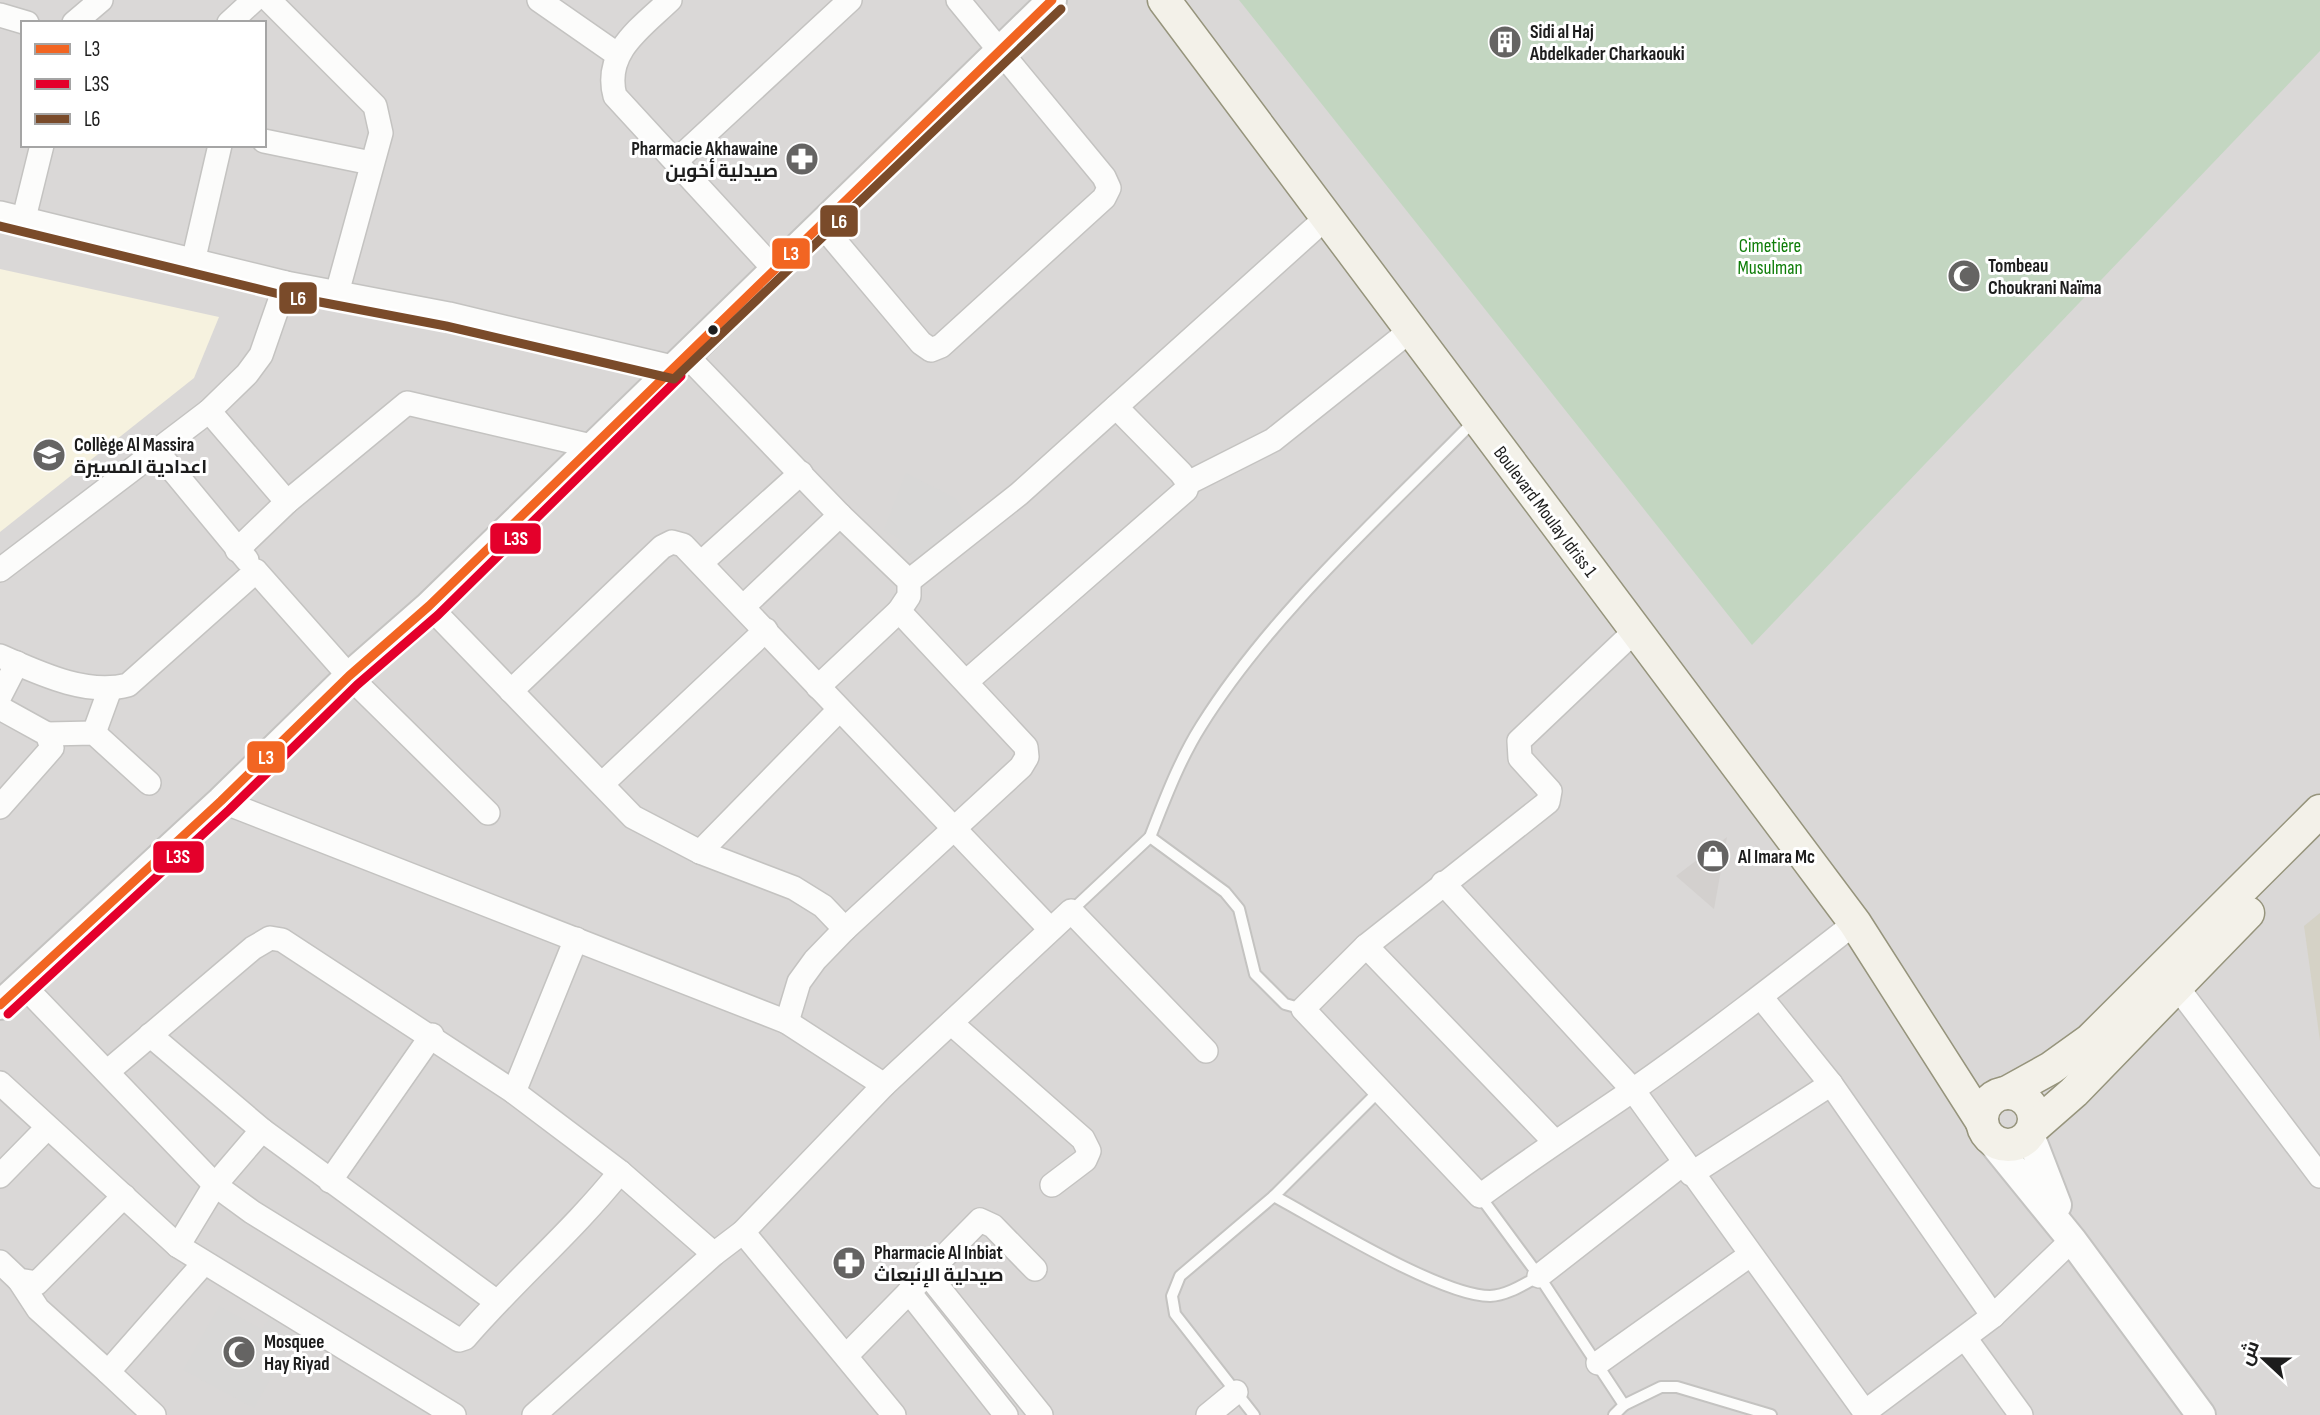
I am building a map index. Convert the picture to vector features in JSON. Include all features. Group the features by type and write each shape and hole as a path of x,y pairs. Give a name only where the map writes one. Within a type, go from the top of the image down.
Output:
{"main road":[{"name":"Boulevard Moulay Idriss 1","path":"1164,0 1855,923 1923,1026 1985,1130"},
{"path":"2320,811 2170,977 2074,1092 2014,1146 2005,1146 1985,1130 1986,1105 2051,1068 2170,977 2320,839"},
{"name":"Boulevard Moulay Idriss 1","path":"1923,1026 2003,1093"},
{"path":"2003,1093 2015,1094 2029,1102 2033,1110 2032,1131"}],"street":[{"path":"76,21 101,0"},
{"path":"231,21 254,0"},
{"path":"269,0 375,106 381,133 337,293"},
{"path":"539,0 618,55"},
{"path":"670,0 626,41 611,70 615,96 775,270"},
{"path":"676,161 850,0"},
{"path":"820,223 921,343 931,350 941,346 1104,198 1109,188 1104,177 958,0"},
{"path":"0,1005 221,801 349,676 429,606 1052,0"},
{"path":"0,15 21,21"},
{"path":"266,141 371,163"},
{"path":"24,218 42,147"},
{"path":"193,262 220,147"},
{"path":"0,213 286,283 679,361 801,472 840,515 909,581 909,596 899,611 818,687"},
{"path":"909,581 1019,494 1327,218"},
{"path":"0,570 209,411 247,374 261,355 286,283"},
{"path":"966,682 1181,495 1188,483 1273,440 1411,330"},
{"path":"237,550 287,502 407,404 591,446"},
{"path":"1116,407 1188,483"},
{"path":"209,411 287,502"},
{"path":"156,450 237,550 349,676 488,813"},
{"path":"701,564 801,472"},
{"path":"743,607 840,515"},
{"path":"511,691 662,547 672,542 683,545 1050,929"},
{"path":"0,696 8,660 91,688 110,690 128,685 256,571"},
{"path":"429,606 633,817 700,852 794,888 822,906 845,929"},
{"path":"787,1022 799,982 845,929 1021,767 1027,757 1026,747 899,611"},
{"path":"602,784 766,630"},
{"path":"1636,630 1519,741 1520,758 1550,790 1548,802 1366,946 1303,1009 1480,1196 1554,1141 1633,1090 1761,997 1855,923"},
{"path":"94,733 110,690"},
{"path":"0,708 47,734 94,733 149,783"},
{"path":"700,852 839,710"},
{"path":"0,807 52,748 47,734"},
{"path":"221,801 787,1022 884,1085"},
{"path":"1443,883 1633,1090 1865,1414 1993,1316 2072,1240"},
{"path":"534,1415 714,1254 743,1232 884,1085 1071,911 1206,1051"},
{"path":"107,1072 253,948 270,938 287,942 432,1035 514,1092 620,1171 714,1254"},
{"path":"514,1092 576,939"},
{"path":"1366,946 1554,1141"},
{"path":"2170,977 2320,1176"},
{"path":"22,984 215,1185 252,1212 459,1340 466,1338 497,1302 588,1212 620,1171"},
{"path":"1761,997 1831,1084 1993,1316"},
{"path":"951,1023 1083,1139 1089,1151 1085,1160 1052,1185"},
{"path":"150,1035 262,1130 497,1302"},
{"path":"330,1181 432,1035"},
{"path":"0,1083 178,1246 454,1415"},
{"path":"1539,1276 1687,1168 1831,1084"},
{"path":"0,1176 47,1128"},
{"path":"178,1246 215,1185 262,1130"},
{"path":"1985,1130 2072,1240 2200,1415"},
{"path":"2032,1131 2043,1176 2072,1240"},
{"path":"19,1280 37,1283 47,1277 124,1196"},
{"path":"846,1356 975,1223 984,1220 1035,1269"},
{"path":"743,1232 894,1415"},
{"path":"1598,1363 1750,1255"},
{"path":"0,1262 19,1280 38,1309 154,1415"},
{"path":"108,1371 204,1263"},
{"path":"926,1272 1031,1411"},
{"path":"909,1292 1006,1415"},
{"path":"1965,1338 2021,1415"},
{"path":"1208,1415 1236,1392"}],"lane":[{"path":"1071,911 1150,837 1176,772 1201,726 1258,647 1477,418"},
{"path":"1150,837 1225,892 1239,909 1255,974 1285,1004 1303,1009"},
{"path":"1254,1415 1175,1314 1172,1296 1180,1276 1274,1196 1380,1090"},
{"path":"1274,1196 1421,1275 1468,1292 1489,1296 1510,1292 1539,1276"},
{"path":"1480,1196 1598,1363 1619,1412 1661,1387 1677,1387 1771,1415"}],"shaded area":[{"path":"0,0 2320,0 2320,1415 0,1415"},
{"name":"Collège Al Massira اعدادية المسيرة","path":"0,269 219,317 194,378 0,532"},
{"path":"906,473 955,498 976,532 932,573 897,546 900,539 884,530"},
{"path":"2320,913 2320,1041 2304,926"},
{"name":"Mosquee Hay Riyad","path":"219,1306 262,1329 270,1317 296,1334 254,1408 183,1370"}],"green space":[{"name":"Cimetière Musulman","path":"1239,0 2320,0 2320,51 1752,645"}],"building":[{"name":"Sidi al Haj Abdelkader Charkaouki","path":"1502,29 1518,38 1508,55 1493,46"},
{"name":"Al Imara Mc","path":"1727,837 1714,909 1676,876"}],"transit line":[{"name":"L3","path":"0,1005 221,801 349,676 429,606 1052,0"},
{"name":"L6","path":"0,226 283,295 446,326 674,379 1061,9"},
{"name":"L3S","path":"8,1014 229,810 357,685 438,615 681,376"}],"place":[{"name":"Sidi al Haj Abdelkader Charkaouki","path":"1505,42"},
{"name":"Pharmacie Akhawaine صيدلية أخوين","path":"802,159"},
{"name":"Tombeau Choukrani Naïma","path":"1964,276"},
{"name":"Collège Al Massira اعدادية المسيرة","path":"49,455"},
{"name":"Al Imara Mc","path":"1713,856"},
{"name":"Pharmacie Al Inbiat صيدلية الإنبعاث","path":"849,1263"},
{"name":"Mosquee Hay Riyad","path":"239,1352"}]}
